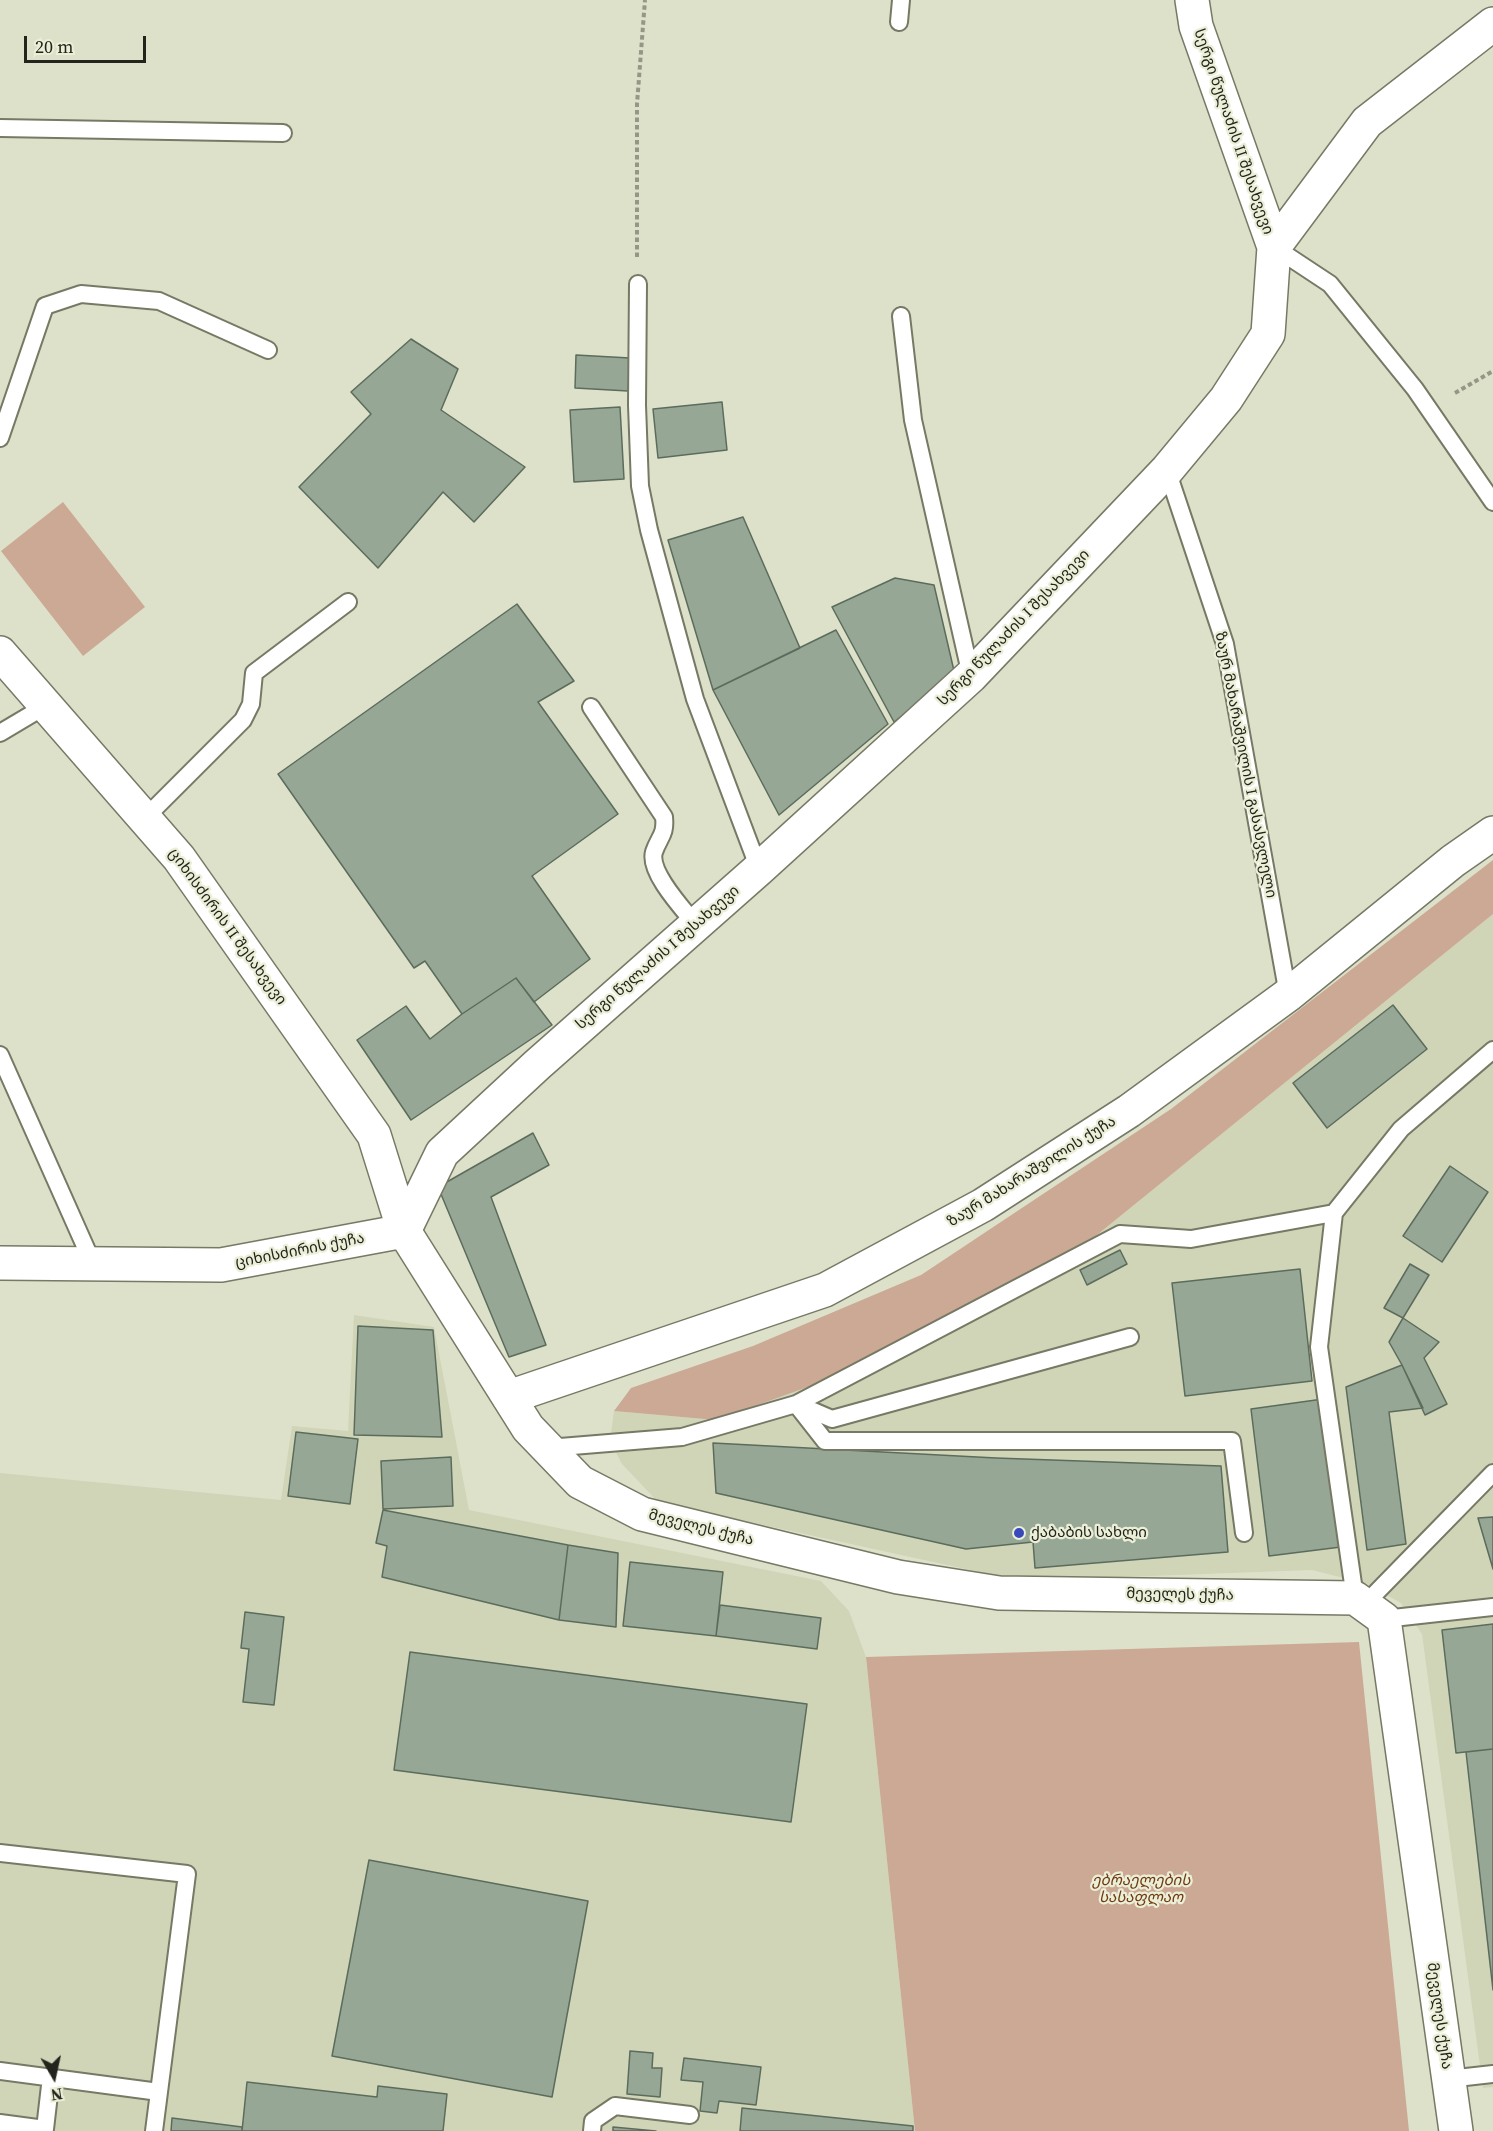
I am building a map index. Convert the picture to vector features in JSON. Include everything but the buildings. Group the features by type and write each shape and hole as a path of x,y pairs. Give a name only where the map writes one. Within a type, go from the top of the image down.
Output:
{"street":[{"name":"სერგი წულაძის II შესახვევი","path":"1192,0 1196,26 1274,247"},
{"path":"1274,247 1367,122 1493,24"},
{"name":"სერგი წულაძის I შესახვევი","path":"404,1231 442,1153 971,676 1167,470 1226,399 1268,334 1274,247"},
{"name":"ციხისძირის II შესახვევი","path":"0,653 179,858 374,1135 404,1231"},
{"name":"ზაურ მახარაშვილის ქუჩა","path":"509,1397 825,1290 993,1199 1129,1111 1288,995 1453,861 1493,833"},
{"path":"404,1231 509,1397"},
{"name":"ციხისძირის ქუჩა","path":"0,1263 221,1265 404,1231"},
{"name":"მეველეს ქუჩა","path":"509,1397 528,1428 579,1482 642,1514 898,1576 999,1593 1368,1607 1456,2131"}],"lane":[{"path":"899,22 901,0"},
{"path":"0,128 283,133"},
{"name":"სერგი წულაძის II შესახვევი","path":"1274,247 1330,284 1429,408 1493,502"},
{"path":"638,284 637,405 640,486 649,530 694,699 759,869"},
{"path":"0,438 45,306 81,294 159,301 268,350"},
{"path":"902,316 913,420 971,676"},
{"name":"ზაურ მახარაშვილის I გასასვლელი","path":"1167,470 1225,644 1288,995"},
{"path":"146,818 243,720 251,704 254,673 348,602"},
{"path":"0,733 47,705"},
{"path":"591,707 664,817 666,829 653,854 654,866 660,878 696,925"},
{"path":"1368,1607 1318,1347 1334,1213 1401,1129 1493,1050"},
{"path":"0,1055 93,1264"},
{"path":"548,1448 682,1437 796,1404 1120,1234 1191,1239 1334,1213"},
{"path":"796,1404 832,1419 1130,1337"},
{"path":"796,1404 825,1441 1232,1441 1244,1533"},
{"path":"1368,1607 1493,1473"},
{"path":"1368,1607 1493,1607"},
{"path":"0,1853 187,1874 154,2131"},
{"path":"0,2071 159,2092"},
{"path":"1448,2079 1493,2074"},
{"path":"0,2123 45,2129 51,2077"},
{"path":"592,2131 593,2121 615,2106 690,2115"}],"path":[{"path":"637,241 637,104 645,0"},
{"path":"1429,408 1493,371"}],"shaded area":[{"path":"1493,914 1493,2087 1483,2088 1422,1634 1401,1603 1367,1584 1312,1570 1096,1578 993,1575 658,1502 622,1464 610,1441 614,1411 716,1420 1092,1239"},
{"path":"354,1315 434,1327 469,1510 821,1581 849,1611 866,1657 915,2131 0,2131 0,1473 281,1500 292,1426 348,1431"}],"green space":[{"path":"63,502 145,607 83,656 1,551"},
{"path":"1493,860 1493,914 1092,1239 863,1367 716,1420 614,1411 631,1388 753,1346 921,1275 1171,1109"},
{"name":"ებრაელების სასაფლაო","path":"1359,1642 1409,2131 915,2131 866,1657"}],"place":[{"name":"ქაბაბის სახლი","path":"1019,1533"}]}
